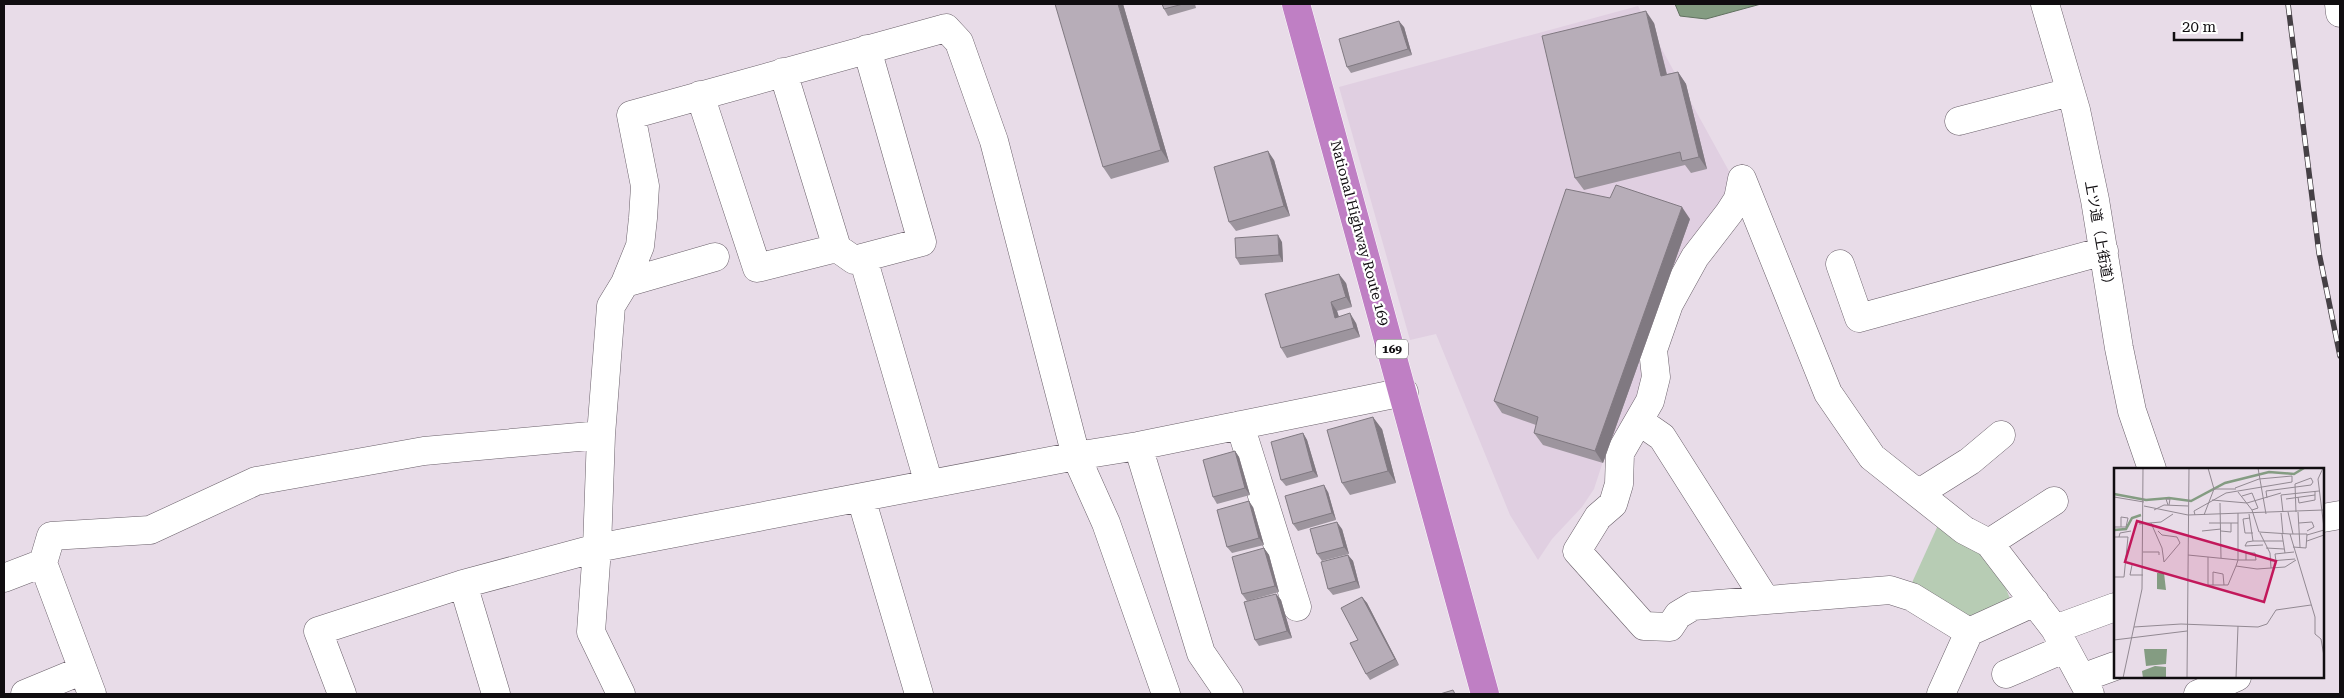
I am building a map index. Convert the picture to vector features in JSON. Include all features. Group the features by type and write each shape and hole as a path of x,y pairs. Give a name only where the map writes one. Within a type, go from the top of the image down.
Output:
{"highway":[{"name":"National Highway Route 169","path":"1296,4 1404,392 1485,694"}],"street":[{"name":"上ツ道（上街道）","path":"2045,4 2070,92 2093,191 2119,348 2132,412 2152,468"},
{"path":"2339,4 2340,13"},
{"path":"621,694 592,632 601,435 611,306 626,282 640,246 645,186 631,115 946,28 959,42 994,141 1076,456 1106,523 1166,694"},
{"path":"783,72 837,248 854,260 922,242 867,49"},
{"path":"1959,121 2070,92"},
{"path":"700,95 757,268 837,248"},
{"path":"1969,632 1912,596 1890,590 1693,606 1678,615 1670,627 1644,626 1577,551 1598,517 1612,504 1619,484 1620,453 1640,421 1652,393 1656,377 1653,350 1669,304 1695,257 1730,213 1738,198 1742,179 1828,393 1872,457 1964,530 1989,543 2035,602 2060,639 2086,686 2114,667"},
{"path":"1840,264 1859,318 2104,251"},
{"path":"626,282 715,257"},
{"path":"863,258 929,484"},
{"path":"342,694 318,631 462,584 597,548 1076,456 1138,446 1404,392"},
{"path":"1640,421 1662,437 1766,599"},
{"path":"1240,424 1297,607"},
{"path":"25,694 87,682 43,563 51,536 150,530 256,481 424,451 601,435"},
{"path":"1919,493 1970,461 2001,435"},
{"path":"1138,446 1201,652 1229,694"},
{"path":"861,498 919,694"},
{"path":"1989,543 2054,501"},
{"path":"2324,518 2340,515"},
{"path":"4,578 43,563"},
{"path":"462,584 496,694"},
{"path":"1941,694 1969,632 2035,602"},
{"path":"2006,674 2060,639 2114,608"},
{"path":"2198,694 2228,682"}],"shaded area":[{"path":"1675,4 1761,4 1706,19 1680,16"},
{"path":"1638,6 1730,173 1732,186 1646,382 1607,449 1594,489 1582,507 1552,539 1538,560 1510,515 1436,334 1410,340 1339,87"},
{"path":"1939,523 1994,559 2011,601 1969,616 1910,587"}],"building":[{"path":"1055,4 1118,4 1161,150 1103,167"},
{"path":"1162,4 1183,4 1164,9"},
{"path":"1646,11 1661,76 1678,72 1699,157 1682,161 1680,152 1575,178 1542,36"},
{"path":"1399,21 1408,49 1347,67 1339,39"},
{"path":"1268,151 1284,206 1229,222 1214,167"},
{"path":"1616,185 1682,207 1595,451 1534,433 1538,417 1494,401 1566,189 1610,198"},
{"path":"1278,235 1279,255 1236,258 1235,238"},
{"path":"1339,274 1346,297 1331,302 1335,318 1350,313 1354,328 1281,348 1265,294"},
{"path":"1373,417 1388,471 1342,483 1327,430"},
{"path":"1303,433 1313,471 1281,480 1271,442"},
{"path":"1235,451 1245,488 1213,497 1203,460"},
{"path":"1324,485 1332,513 1293,524 1285,496"},
{"path":"1249,501 1259,538 1227,547 1217,510"},
{"path":"1337,522 1344,547 1317,554 1310,529"},
{"path":"1264,548 1275,586 1242,594 1232,557"},
{"path":"1348,555 1356,581 1328,589 1321,562"},
{"path":"1276,594 1287,631 1255,640 1244,602"},
{"path":"1362,597 1395,659 1366,674 1350,643 1358,640 1341,608"},
{"path":"1453,690 1455,694 1440,694"}],"railway":[{"path":"2288,4 2319,253 2340,356"}]}
